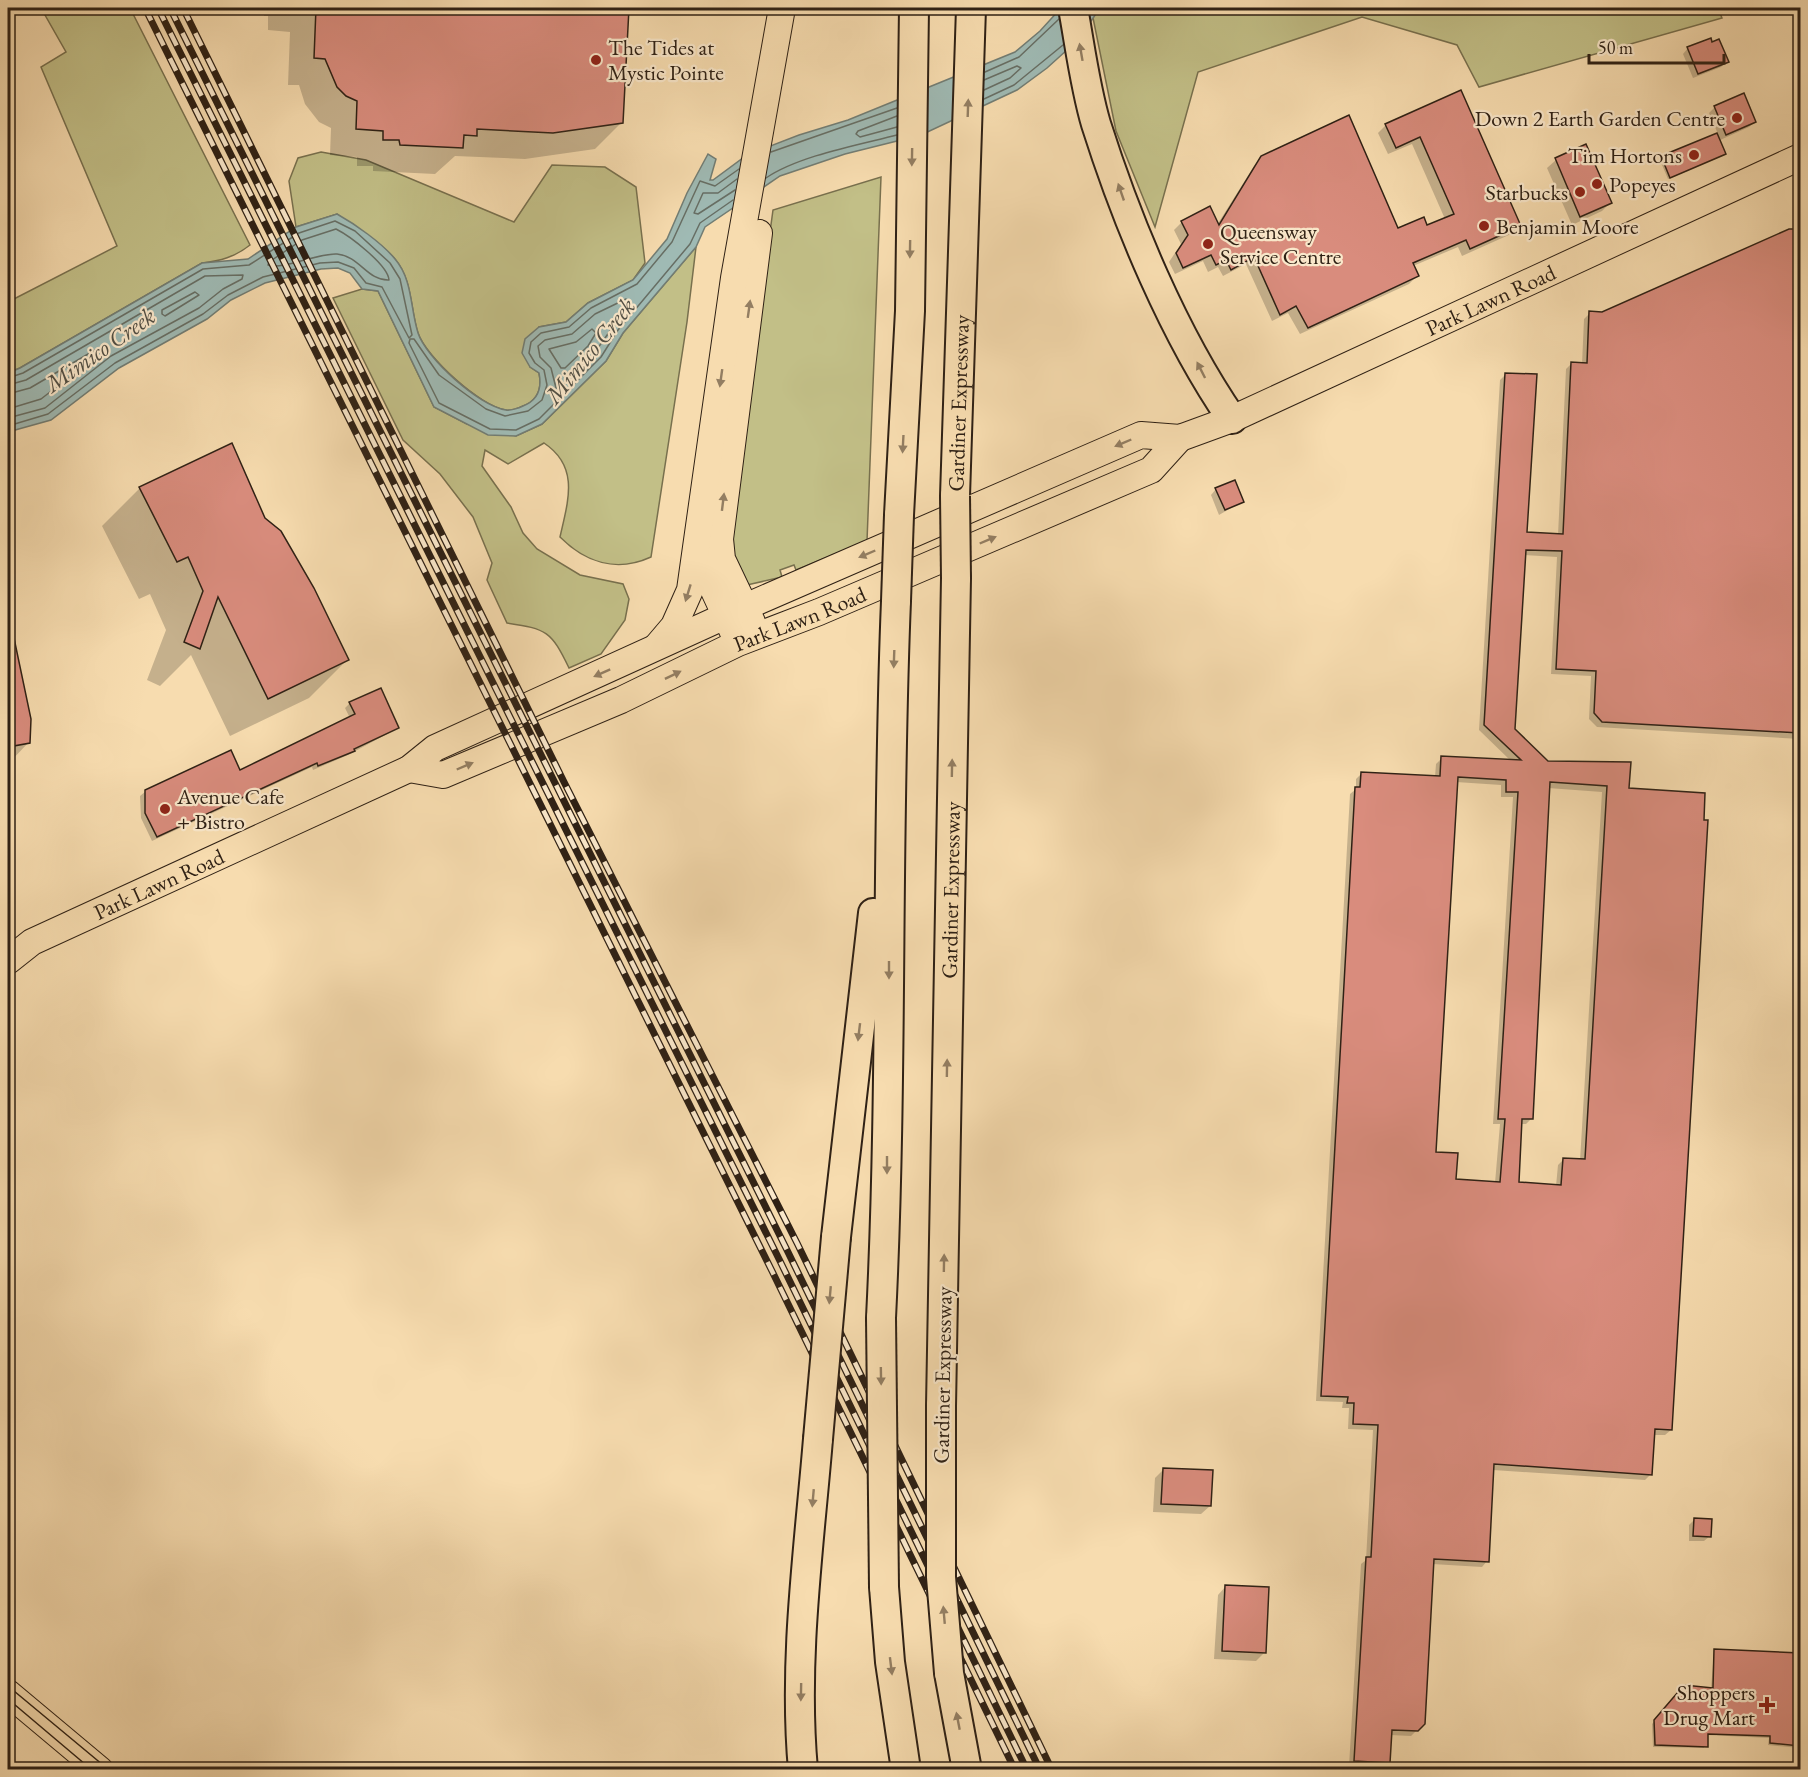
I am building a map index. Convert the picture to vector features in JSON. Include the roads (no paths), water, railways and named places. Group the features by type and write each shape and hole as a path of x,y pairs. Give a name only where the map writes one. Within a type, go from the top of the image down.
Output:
{"highway":[{"name":"Gardiner Expressway","path":"967,1770 949,1673 940,1577 956,578 955,496 972,8"},
{"path":"1073,8 1096,124 1137,239 1210,388 1232,419"},
{"path":"906,1770 890,1662 884,1587 880,1318 887,1196 891,723 910,311 914,21"},
{"path":"803,1770 800,1731 802,1633 818,1439 836,1237 880,855 891,723"}],"main road":[{"path":"655,648 674,626 690,590 780,60 782,8"},
{"path":"780,60 796,8"},
{"name":"Park Lawn Road","path":"8,961 32,942 409,768 435,748 735,611 1141,435 1180,438 1232,419 1800,157"},
{"path":"744,272 720,539 722,559 735,611 748,640"},
{"name":"Park Lawn Road","path":"409,768 443,775 621,700 748,640 1151,470 1180,438"},
{"path":"702,514 710,582 735,611"},
{"path":"8,1693 100,1770"}],"water":[{"name":"Mimico Creek","path":"1061,8 1100,8 1078,40 1047,68 1017,90 921,135 845,154 780,176 705,227 696,247 623,333 606,361 542,424 516,436 488,435 434,407 378,291 362,289 350,273 338,268 321,269 265,283 231,300 207,319 119,368 51,420 8,432 8,373 202,263 248,259 296,227 337,214 376,240 401,267 408,285 418,333 431,355 442,367 468,390 495,407 508,410 521,407 536,397 540,384 539,373 530,367 522,353 525,339 539,327 566,322 588,303 633,280 667,239 687,193 708,154 716,159 710,180 713,180 747,155 799,135 848,120 1015,52 1040,31"}],"tram line":[{"path":"8,1686 109,1770"},
{"path":"8,1699 92,1770"}],"railway":[{"path":"145,8 773,1273 1015,1770"},
{"path":"158,8 780,1261 1027,1770"},
{"path":"170,8 786,1248 1040,1770"},
{"path":"183,8 564,782 797,1243 1052,1770"}],"place":[{"name":"The Tides at Mystic Pointe","path":"596,60"},
{"name":"Down 2 Earth Garden Centre","path":"1737,118"},
{"name":"Tim Hortons","path":"1694,155"},
{"name":"Popeyes","path":"1597,184"},
{"name":"Starbucks","path":"1580,192"},
{"name":"Benjamin Moore","path":"1484,226"},
{"name":"Queensway Service Centre","path":"1208,244"},
{"name":"Avenue Cafe + Bistro","path":"165,809"},
{"name":"Shoppers Drug Mart","path":"1767,1705"}]}
